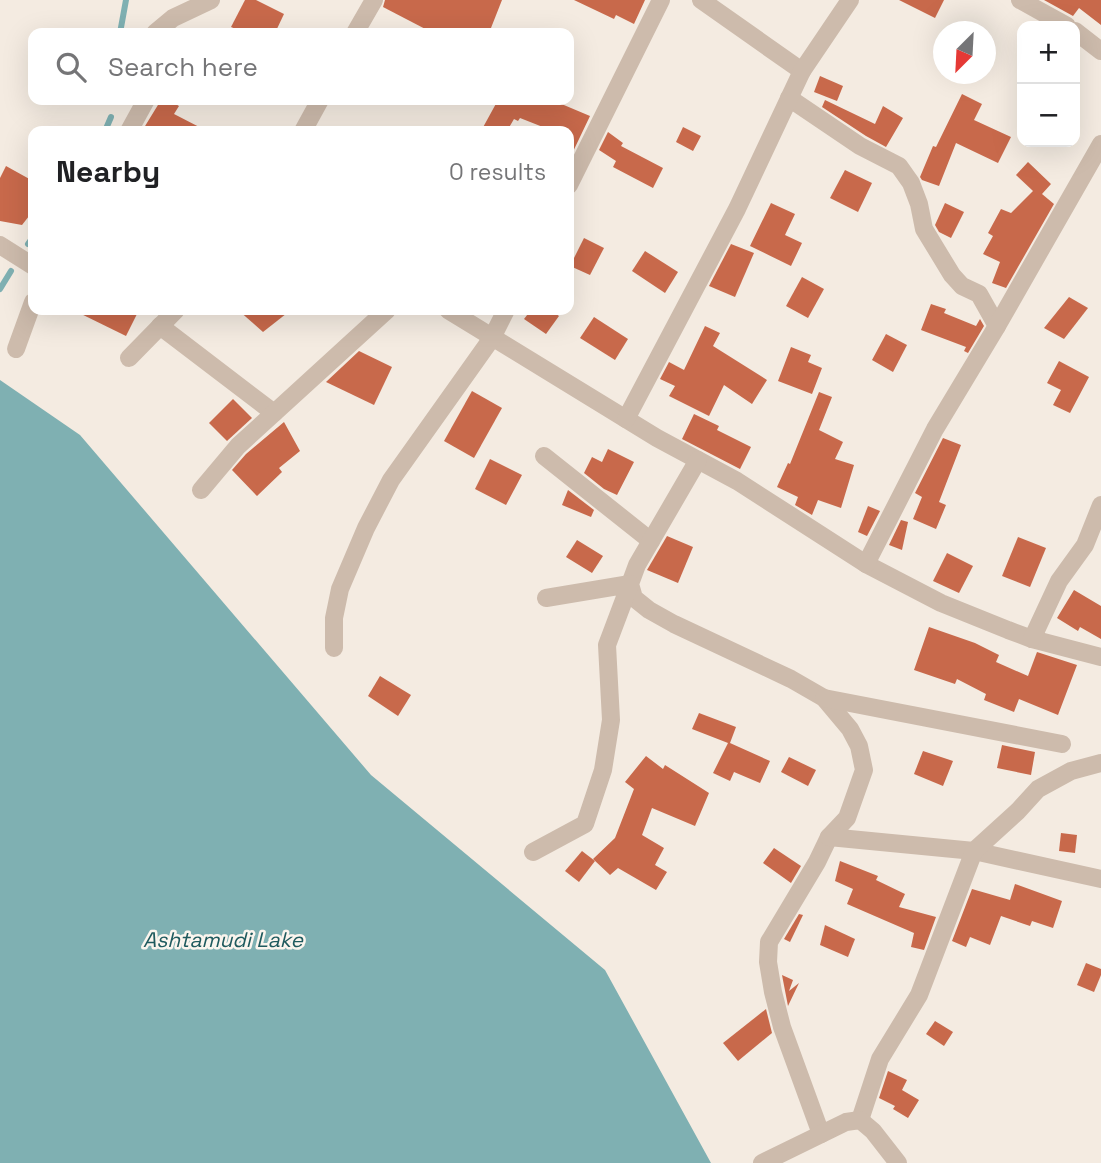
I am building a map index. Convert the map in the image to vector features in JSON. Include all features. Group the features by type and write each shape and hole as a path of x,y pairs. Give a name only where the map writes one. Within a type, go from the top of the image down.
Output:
{"street":[{"path":"161,28 173,18 211,0"},
{"path":"358,28 374,0"},
{"path":"701,0 802,71"},
{"path":"626,419 712,260 802,71 850,0"},
{"path":"1020,0 1044,6 1061,21"},
{"path":"574,175 657,1"},
{"path":"1080,36 1101,51"},
{"path":"789,98 860,146 899,166 911,183 925,229 952,275 962,286 979,294 997,326"},
{"path":"133,126 143,105"},
{"path":"306,126 317,105"},
{"path":"866,564 935,429 1101,144"},
{"path":"0,245 28,264"},
{"path":"16,349 28,315"},
{"path":"129,358 171,315"},
{"path":"201,490 238,446 382,315"},
{"path":"456,315 626,419 737,481 866,564 941,603 1032,639 1101,657"},
{"path":"334,648 334,618 340,589 366,528 391,480 492,338 504,315"},
{"path":"160,326 274,413"},
{"path":"544,456 651,541"},
{"path":"533,852 585,824 603,770 611,720 607,645 630,584 651,541 698,460"},
{"path":"1032,639 1059,581 1085,545 1101,505"},
{"path":"546,598 630,584"},
{"path":"630,584 634,598 649,610 791,679 824,698 1062,744"},
{"path":"821,1135 782,1027 768,962 769,942 829,837 847,818 864,770 859,746 850,729 824,698"},
{"path":"860,1121 880,1059 919,995 974,851 1038,789 1070,771 1101,763"},
{"path":"829,837 974,851 1101,879"},
{"path":"762,1163 846,1122 860,1121 873,1131 898,1163"}],"water":[{"name":"Ashtamudi Lake","path":"0,380 80,435 371,775 605,970 711,1163 0,1163"}],"building":[{"path":"245,0 256,0 284,14 277,28 231,27"},
{"path":"385,0 502,0 491,28 423,28 383,7"},
{"path":"574,0 645,0 634,24 616,15 614,19"},
{"path":"899,0 944,0 935,18"},
{"path":"1044,0 1101,0 1101,25 1079,8 1073,16"},
{"path":"820,76 843,86 837,101 814,92"},
{"path":"962,94 982,104 974,120 1011,137 998,163 956,143 939,186 922,180 920,177 933,146 936,147"},
{"path":"825,100 875,124 883,106 903,118 886,147 822,107"},
{"path":"158,105 177,105 174,114 197,126 145,126"},
{"path":"495,105 564,105 590,116 574,150 574,126 540,126 520,118 518,121 514,119 510,126 484,126"},
{"path":"683,127 701,136 693,151 676,142"},
{"path":"608,132 623,143 621,146 663,168 653,188 613,167 616,161 599,150"},
{"path":"1028,162 1051,184 1042,194 1054,204 1006,288 992,283 1000,262 983,254 993,236 988,233 1001,209 1011,213 1033,191 1016,175"},
{"path":"6,166 28,178 28,217 22,225 0,221 0,178"},
{"path":"845,170 872,183 858,212 830,198"},
{"path":"771,203 795,214 785,235 802,243 791,266 750,246"},
{"path":"945,203 964,212 951,238 939,232 935,225"},
{"path":"584,238 604,248 590,275 574,268 574,258"},
{"path":"731,244 754,253 735,297 709,286"},
{"path":"645,251 678,272 665,293 632,271"},
{"path":"802,277 824,289 808,318 786,306"},
{"path":"1069,297 1088,308 1064,339 1044,328"},
{"path":"931,304 946,309 944,313 976,326 980,319 984,326 968,353 964,351 966,347 921,330"},
{"path":"83,315 136,315 126,336"},
{"path":"244,315 285,315 263,332"},
{"path":"527,315 559,316 546,334 524,319"},
{"path":"594,317 628,339 615,360 580,338"},
{"path":"705,326 720,333 713,346 767,380 752,404 724,385 709,416 669,396 675,386 660,379 669,362 684,370"},
{"path":"886,334 907,345 893,372 872,360"},
{"path":"791,347 811,355 808,362 822,368 812,394 778,381"},
{"path":"359,351 392,367 374,405 326,382"},
{"path":"1059,361 1089,377 1070,413 1053,405 1061,390 1047,383"},
{"path":"472,391 502,408 474,458 444,441"},
{"path":"819,392 832,397 819,430 843,442 835,459 854,465 841,508 818,500 812,515 795,505 798,497 777,487 788,463 790,464"},
{"path":"233,399 252,418 227,441 209,423"},
{"path":"694,414 719,426 717,430 751,447 740,469 682,439"},
{"path":"284,422 300,451 279,468 282,472 257,496 232,470 246,454"},
{"path":"943,438 961,445 939,502 946,505 936,529 913,519 922,497 915,493"},
{"path":"608,449 634,462 617,495 604,489 584,473 592,457 602,462"},
{"path":"490,459 522,475 506,505 475,489"},
{"path":"568,490 594,510 591,517 562,505"},
{"path":"868,506 880,511 867,536 858,532"},
{"path":"901,520 908,522 902,550 889,545"},
{"path":"667,536 693,547 678,583 647,570"},
{"path":"1018,537 1046,548 1030,587 1002,576"},
{"path":"577,540 603,556 592,573 566,557"},
{"path":"947,553 973,566 959,593 933,581"},
{"path":"1074,590 1101,606 1101,639 1080,627 1078,631 1057,618"},
{"path":"929,627 975,643 999,655 996,662 1028,676 1037,652 1077,665 1058,715 1019,699 1014,712 984,700 986,694 957,679 955,684 914,670"},
{"path":"380,676 411,695 398,716 368,696"},
{"path":"699,713 736,727 730,743 770,761 760,783 734,772 730,781 713,773 728,743 692,729"},
{"path":"1002,745 1035,752 1031,775 997,768"},
{"path":"923,751 953,761 943,786 914,774"},
{"path":"646,756 663,769 665,765 709,793 695,826 652,808 642,835 664,848 655,865 667,872 656,890 618,868 610,875 593,859 615,838 634,789 625,782"},
{"path":"789,757 816,770 808,786 781,772"},
{"path":"1061,833 1077,835 1075,853 1059,851"},
{"path":"774,848 801,866 791,883 763,863"},
{"path":"582,851 595,861 579,882 565,871"},
{"path":"840,861 878,876 876,880 905,894 899,907 936,917 924,950 911,947 914,933 847,904 853,889 835,881"},
{"path":"1015,884 1062,901 1053,928 1032,921 1030,926 1001,916 990,945 970,937 966,947 952,941 972,889 1010,900"},
{"path":"799,914 803,915 790,942 784,939"},
{"path":"825,925 855,939 848,957 820,945"},
{"path":"1086,963 1101,969 1094,992 1077,985"},
{"path":"782,975 793,980 789,991 799,983 788,1006"},
{"path":"766,1009 772,1033 738,1061 723,1043"},
{"path":"935,1021 953,1032 944,1046 926,1034"},
{"path":"888,1071 907,1080 902,1090 919,1100 908,1118 893,1109 895,1106 879,1098"}],"waterway":[{"path":"121,28 126,0"},
{"path":"107,126 111,117"},
{"path":"0,289 11,271"}]}
